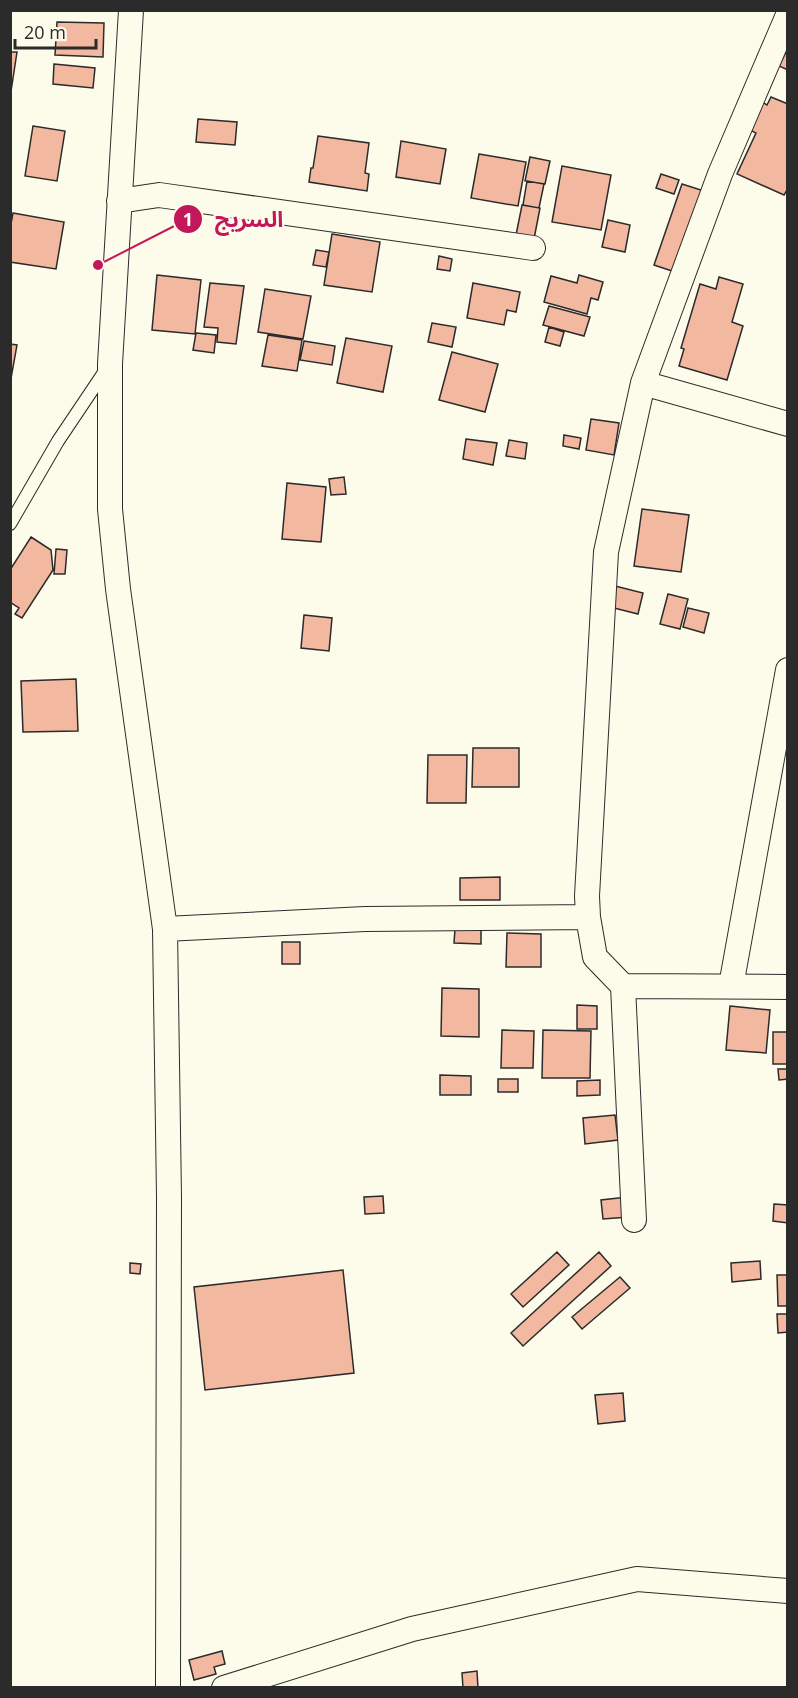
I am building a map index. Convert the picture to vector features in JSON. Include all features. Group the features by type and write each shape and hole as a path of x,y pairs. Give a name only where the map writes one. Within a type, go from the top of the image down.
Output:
{"street":[{"path":"131,10 110,364 110,509 118,589 165,928 169,1197 168,1688"},
{"path":"634,1220 624,986 596,957 588,917 587,896 606,552 643,383 720,174 788,15"},
{"path":"119,201 159,195 533,249"},
{"path":"643,383 788,424"},
{"path":"731,986 788,670"},
{"path":"165,928 365,919 588,917"},
{"path":"624,986 788,987"},
{"path":"225,1688 412,1629 637,1579 788,1591"}],"lane":[{"path":"10,524 58,441 110,364"}],"building":[{"path":"57,22 104,23 103,57 55,55"},
{"path":"788,48 788,70 779,66"},
{"path":"10,52 17,52 10,98"},
{"path":"54,64 95,68 93,88 53,84"},
{"path":"771,97 788,104 788,188 784,195 737,174 756,133 750,130 762,102 767,105"},
{"path":"198,119 237,122 235,145 196,142"},
{"path":"33,126 65,131 57,181 25,176"},
{"path":"318,136 369,143 365,173 369,174 367,191 309,182"},
{"path":"401,141 446,149 440,184 396,177"},
{"path":"479,154 526,162 518,206 471,198"},
{"path":"530,157 550,161 545,184 525,181"},
{"path":"562,166 611,175 601,230 552,222"},
{"path":"661,174 679,180 674,194 656,188"},
{"path":"527,181 544,184 539,208 523,205"},
{"path":"682,184 704,191 675,272 654,265"},
{"path":"522,205 540,208 534,239 516,235"},
{"path":"13,213 64,222 56,269 10,262 10,229"},
{"path":"608,220 630,225 625,252 602,247"},
{"path":"332,234 380,242 372,292 324,285"},
{"path":"316,250 329,252 326,267 313,265"},
{"path":"439,256 452,259 450,271 437,269"},
{"path":"157,275 201,280 195,334 152,330"},
{"path":"579,275 603,282 598,300 591,298 587,314 544,302 551,276 577,283"},
{"path":"719,277 743,284 732,322 743,326 727,380 679,366 684,349 681,348 700,284 716,289"},
{"path":"210,283 244,286 236,344 217,342 218,328 204,327"},
{"path":"473,283 520,292 516,312 507,310 504,325 467,318"},
{"path":"265,289 311,296 303,339 258,332"},
{"path":"549,306 590,317 584,336 543,325"},
{"path":"432,323 456,327 452,347 428,342"},
{"path":"549,327 564,332 560,346 545,342"},
{"path":"196,333 216,335 214,353 193,350"},
{"path":"268,335 302,340 297,371 262,366"},
{"path":"346,338 392,346 383,392 337,383"},
{"path":"304,341 335,346 332,365 300,360"},
{"path":"10,344 17,345 10,384"},
{"path":"452,352 498,364 485,412 439,400"},
{"path":"591,419 619,423 614,455 586,450"},
{"path":"564,435 581,438 579,449 563,446"},
{"path":"466,439 497,443 493,465 463,459"},
{"path":"509,440 527,443 525,459 506,456"},
{"path":"344,477 346,494 331,495 329,479"},
{"path":"287,483 326,487 321,542 282,539"},
{"path":"642,509 689,515 681,572 634,566"},
{"path":"31,537 51,550 53,570 22,618 15,614 19,608 10,602 10,570"},
{"path":"56,549 67,550 65,574 54,574"},
{"path":"615,586 643,593 638,614 610,607"},
{"path":"668,594 688,599 680,629 660,624"},
{"path":"688,608 709,613 704,633 683,627"},
{"path":"304,615 332,618 329,651 301,648"},
{"path":"76,679 78,731 23,732 21,681"},
{"path":"473,748 519,748 519,787 472,787"},
{"path":"428,755 467,755 466,803 427,803"},
{"path":"500,877 500,900 460,900 460,878"},
{"path":"455,929 481,930 481,944 454,943"},
{"path":"507,933 541,934 541,967 506,967"},
{"path":"282,942 300,942 300,964 282,964"},
{"path":"442,988 479,989 479,1037 441,1036"},
{"path":"577,1005 597,1006 597,1029 577,1029"},
{"path":"730,1006 770,1010 766,1053 726,1050"},
{"path":"502,1030 534,1031 533,1068 501,1068"},
{"path":"543,1030 591,1031 590,1078 542,1078"},
{"path":"773,1032 788,1032 788,1064 773,1064"},
{"path":"778,1069 788,1069 788,1079 779,1080"},
{"path":"440,1075 471,1076 471,1095 440,1095"},
{"path":"498,1079 518,1079 518,1092 498,1092"},
{"path":"600,1080 600,1095 577,1096 577,1081"},
{"path":"615,1115 618,1140 585,1144 583,1118"},
{"path":"383,1196 384,1213 365,1214 364,1197"},
{"path":"627,1197 629,1217 603,1219 601,1200"},
{"path":"774,1204 788,1205 788,1223 773,1221"},
{"path":"557,1252 569,1265 523,1307 511,1294"},
{"path":"599,1252 611,1266 523,1346 511,1333"},
{"path":"760,1261 761,1279 732,1282 731,1263"},
{"path":"130,1263 141,1264 140,1274 130,1273"},
{"path":"343,1270 354,1373 205,1390 194,1287"},
{"path":"777,1275 788,1275 788,1306 778,1306"},
{"path":"620,1277 630,1288 582,1329 572,1317"},
{"path":"777,1314 788,1314 788,1332 778,1333"},
{"path":"623,1393 625,1421 598,1424 595,1395"},
{"path":"222,1651 225,1664 214,1667 216,1674 194,1680 189,1660"},
{"path":"477,1671 478,1688 463,1688 462,1673"}],"place":[{"name":"السريج","path":"98,265"}]}
